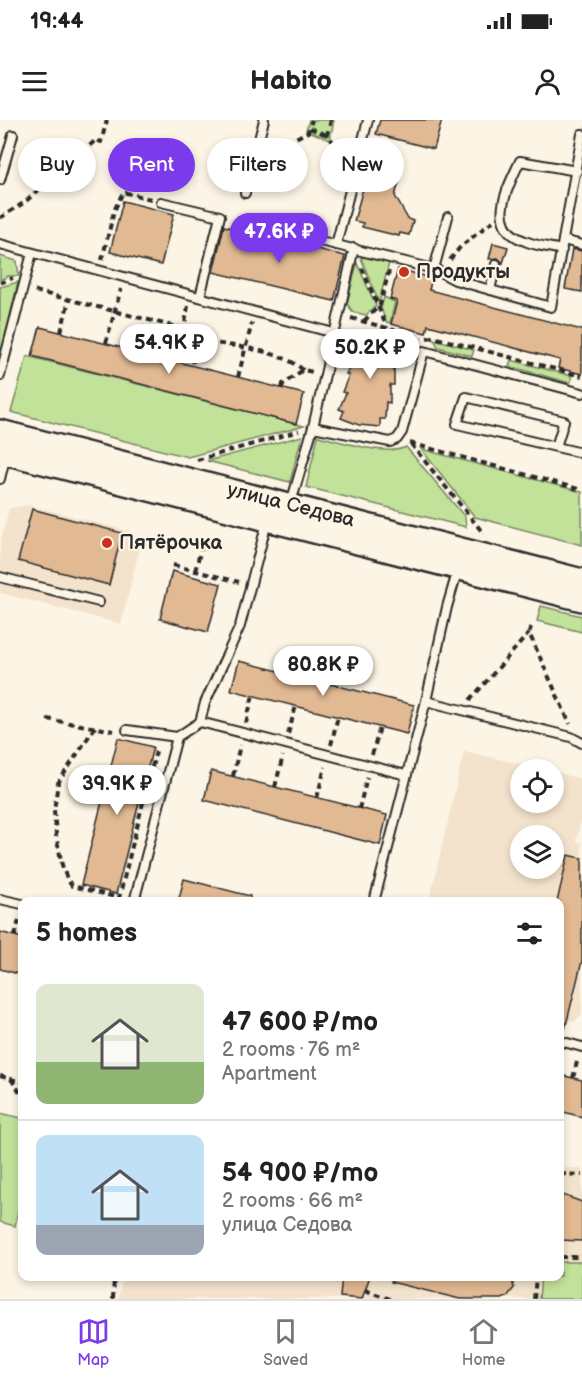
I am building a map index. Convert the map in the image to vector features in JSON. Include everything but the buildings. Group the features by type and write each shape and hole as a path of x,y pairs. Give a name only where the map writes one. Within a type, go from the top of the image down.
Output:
{"main road":[{"name":"улица Седова","path":"4,443 461,559 582,580"},
{"name":"улица Седова","path":"461,559 582,600"}],"lane":[{"path":"259,138 264,120"},
{"path":"364,138 368,120"},
{"path":"296,235 392,258 438,271 455,280 551,307 582,134"},
{"path":"0,180 13,135"},
{"path":"562,250 525,242 508,230 503,220 502,207 520,161 577,171"},
{"path":"336,245 350,192"},
{"path":"161,202 220,216 200,297"},
{"path":"438,271 448,217"},
{"path":"564,240 582,245"},
{"path":"0,244 334,333"},
{"path":"127,730 177,737 200,722 205,703 240,626 310,428 354,249"},
{"path":"0,376 32,253"},
{"path":"490,290 496,264"},
{"path":"310,428 390,442 397,439 402,432 424,351 582,393"},
{"path":"556,447 564,421 466,396 457,424 556,447 582,453"},
{"path":"0,479 4,443"},
{"path":"375,897 461,559"},
{"path":"0,577 99,602"},
{"path":"426,701 571,737 582,743"},
{"path":"200,722 406,775"},
{"path":"135,897 177,737"},
{"path":"0,899 18,904"},
{"path":"564,1042 582,1045"}],"path":[{"path":"0,218 25,202 96,140 101,142 107,120"},
{"path":"296,138 308,132 312,120"},
{"path":"327,135 331,120"},
{"path":"310,128 330,138"},
{"path":"99,270 114,211 123,192 161,202"},
{"path":"438,271 461,246 493,221 503,220"},
{"path":"354,249 387,328"},
{"path":"363,322 378,307 392,258"},
{"path":"106,343 124,277"},
{"path":"23,288 184,329"},
{"path":"190,295 184,329 194,366"},
{"path":"61,332 69,300"},
{"path":"238,377 255,312"},
{"path":"339,315 424,338 433,336 582,376"},
{"path":"152,355 184,329"},
{"path":"424,338 424,351"},
{"path":"187,340 246,348 289,360 303,370 324,375"},
{"path":"282,388 283,384 303,370"},
{"path":"191,462 310,428"},
{"path":"402,432 486,537"},
{"path":"410,443 582,490"},
{"path":"195,571 203,542"},
{"path":"173,565 229,579"},
{"path":"461,710 529,633 531,627"},
{"path":"529,633 572,729 571,737"},
{"path":"47,719 121,732 127,730"},
{"path":"94,727 58,783 54,810 56,836 62,865 72,886 115,897"},
{"path":"119,897 160,735"},
{"path":"15,936 18,923"},
{"path":"573,1078 582,1045"},
{"path":"0,1076 18,1081"},
{"path":"11,1079 18,1089"},
{"path":"564,1174 582,1175"},
{"path":"564,1257 582,1257"},
{"path":"113,1299 114,1281"},
{"path":"534,1299 536,1281"},
{"path":"365,1290 390,1299"}],"shaded area":[{"path":"28,505 129,531 141,543 121,624 0,593 0,544 9,508"},
{"path":"464,751 510,762 510,813 564,813 564,774 582,779 582,817 576,841 582,843 582,1014 575,1022 564,1019 564,897 430,897"},
{"path":"564,1168 582,1168 582,1299 118,1299 122,1281 564,1281"}],"green space":[{"path":"309,120 334,120 330,138 306,130"},
{"path":"0,256 17,261 19,276 8,276 0,280"},
{"path":"366,257 389,263 379,303 361,258"},
{"path":"357,263 376,306 366,315 353,312 347,304"},
{"path":"18,282 0,359 0,287"},
{"path":"384,297 395,302 390,323 386,322 381,308"},
{"path":"434,339 474,350 472,356 438,347"},
{"path":"27,356 304,426 188,457 11,412"},
{"path":"511,360 572,376 570,383 509,366"},
{"path":"302,436 290,482 207,461"},
{"path":"318,436 376,449 398,450 406,447 465,517 466,527 306,487"},
{"path":"421,449 582,492 582,545 475,517"},
{"path":"541,606 582,616 582,632 537,621"},
{"path":"0,1113 18,1117 18,1211 15,1226 0,1222"},
{"path":"564,1262 582,1262 582,1299 539,1299 541,1281 564,1281"}],"place":[{"name":"Продукты","path":"404,272"},
{"name":"Пятёрочка","path":"107,543"}]}
